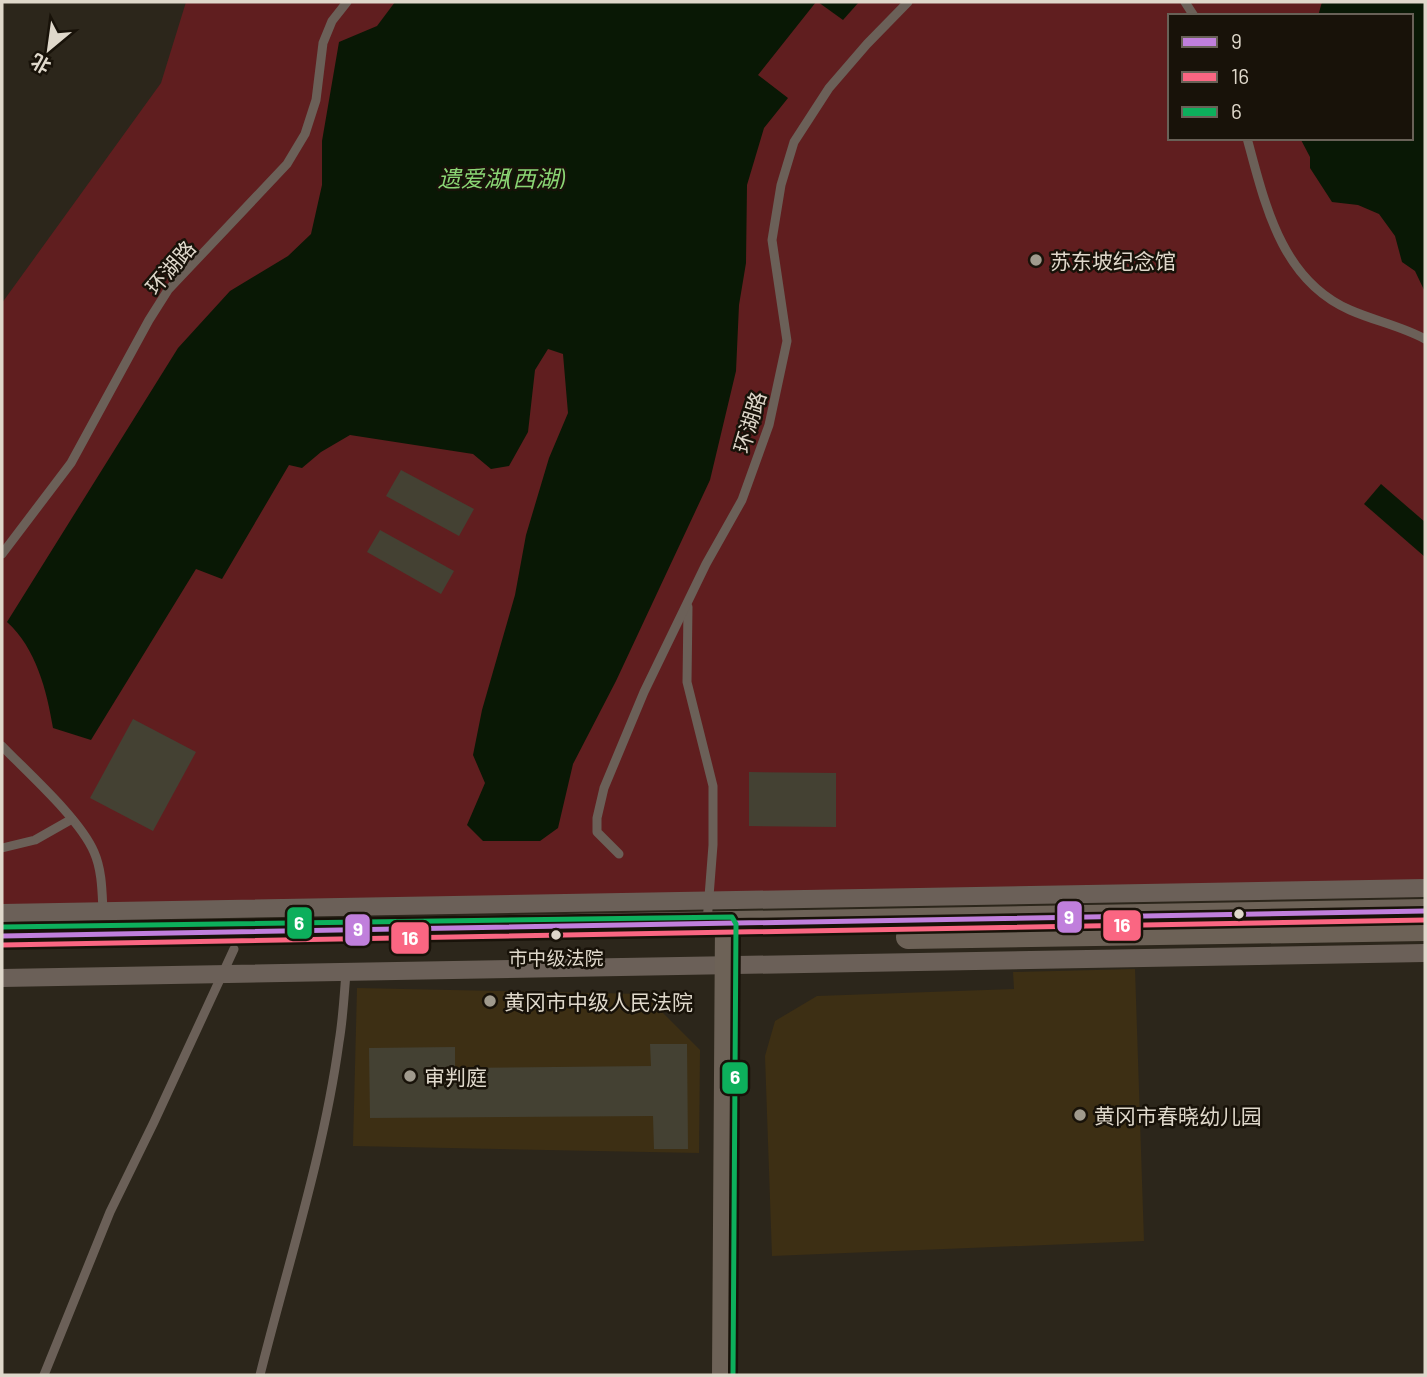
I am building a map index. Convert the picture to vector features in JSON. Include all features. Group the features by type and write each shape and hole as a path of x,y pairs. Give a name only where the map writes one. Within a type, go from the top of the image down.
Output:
{"main road":[{"path":"2,936 1425,911"},
{"path":"717,922 726,967 724,1375"},
{"path":"2,953 233,949 717,922 1425,929"}],"street":[{"path":"2,913 103,911 717,922 1425,888"},
{"path":"2,978 1425,953"}],"lane":[{"name":"环湖路","path":"2,554 71,463 149,320 169,290 287,164 305,134 316,100 323,43 332,21 347,2"},
{"name":"环湖路","path":"619,855 597,832 597,818 604,788 643,692 706,564 742,500 772,414 787,341 772,240 782,185 794,142 829,88 908,2"},
{"path":"1248,140 1276,232 1296,266 1322,293 1335,302 1425,339"},
{"path":"688,604 687,682 713,786 717,922"},
{"path":"2,746 72,819 94,852 101,877 103,911"},
{"path":"2,848 35,840 72,819"},
{"path":"44,1375 110,1212 233,949"},
{"path":"260,1375 326,1112 339,1042 346,973"}],"shaded area":[{"path":"186,2 1425,2 1425,882 2,907 2,303 161,83"},
{"path":"1135,969 1144,1241 772,1256 765,1056 775,1021 817,996 1014,989 1013,972"},
{"name":"黄冈市中级人民法院","path":"357,988 644,994 700,1050 699,1153 353,1146"}],"water":[{"name":"遗爱湖(西湖)","path":"395,2 816,2 758,75 788,98 764,128 747,185 746,263 739,305 736,371 710,480 616,681 573,764 558,828 540,841 483,841 467,825 485,783 473,755 482,710 515,595 526,535 549,458 568,413 563,354 548,349 535,370 528,432 509,466 491,469 473,454 350,435 321,452 302,468 289,465 222,579 196,569 91,740 53,728 33,657 26,644 7,622 178,348 230,291 288,256 311,234 322,185 322,141 339,42 377,26"},
{"path":"818,2 859,2 843,20"},
{"path":"1322,2 1425,2 1425,292 1415,271 1402,262 1395,236 1379,214 1358,205 1332,202 1310,168 1310,157 1301,140 1413,140 1413,14 1319,14"},
{"path":"1381,484 1425,522 1425,557 1364,504"}],"building":[{"path":"401,470 474,509 459,536 386,496"},
{"path":"380,530 454,571 441,594 367,552"},
{"path":"133,719 196,752 153,831 90,798"},
{"path":"749,772 836,773 836,827 749,826"},
{"path":"650,1044 687,1044 688,1149 654,1149 653,1116 370,1118 369,1048 455,1047 455,1068 651,1066"}],"transit line":[{"name":"9","path":"2,936 1425,911"},
{"name":"6","path":"2,927 732,917 736,924 733,1375"},
{"name":"16","path":"2,945 1425,920"}],"place":[{"name":"苏东坡纪念馆","path":"1036,260"},
{"name":"市中级法院","path":"556,935"},
{"name":"黄冈市中级人民法院","path":"490,1001"},
{"name":"审判庭","path":"410,1076"},
{"name":"黄冈市春晓幼儿园","path":"1080,1115"}]}
